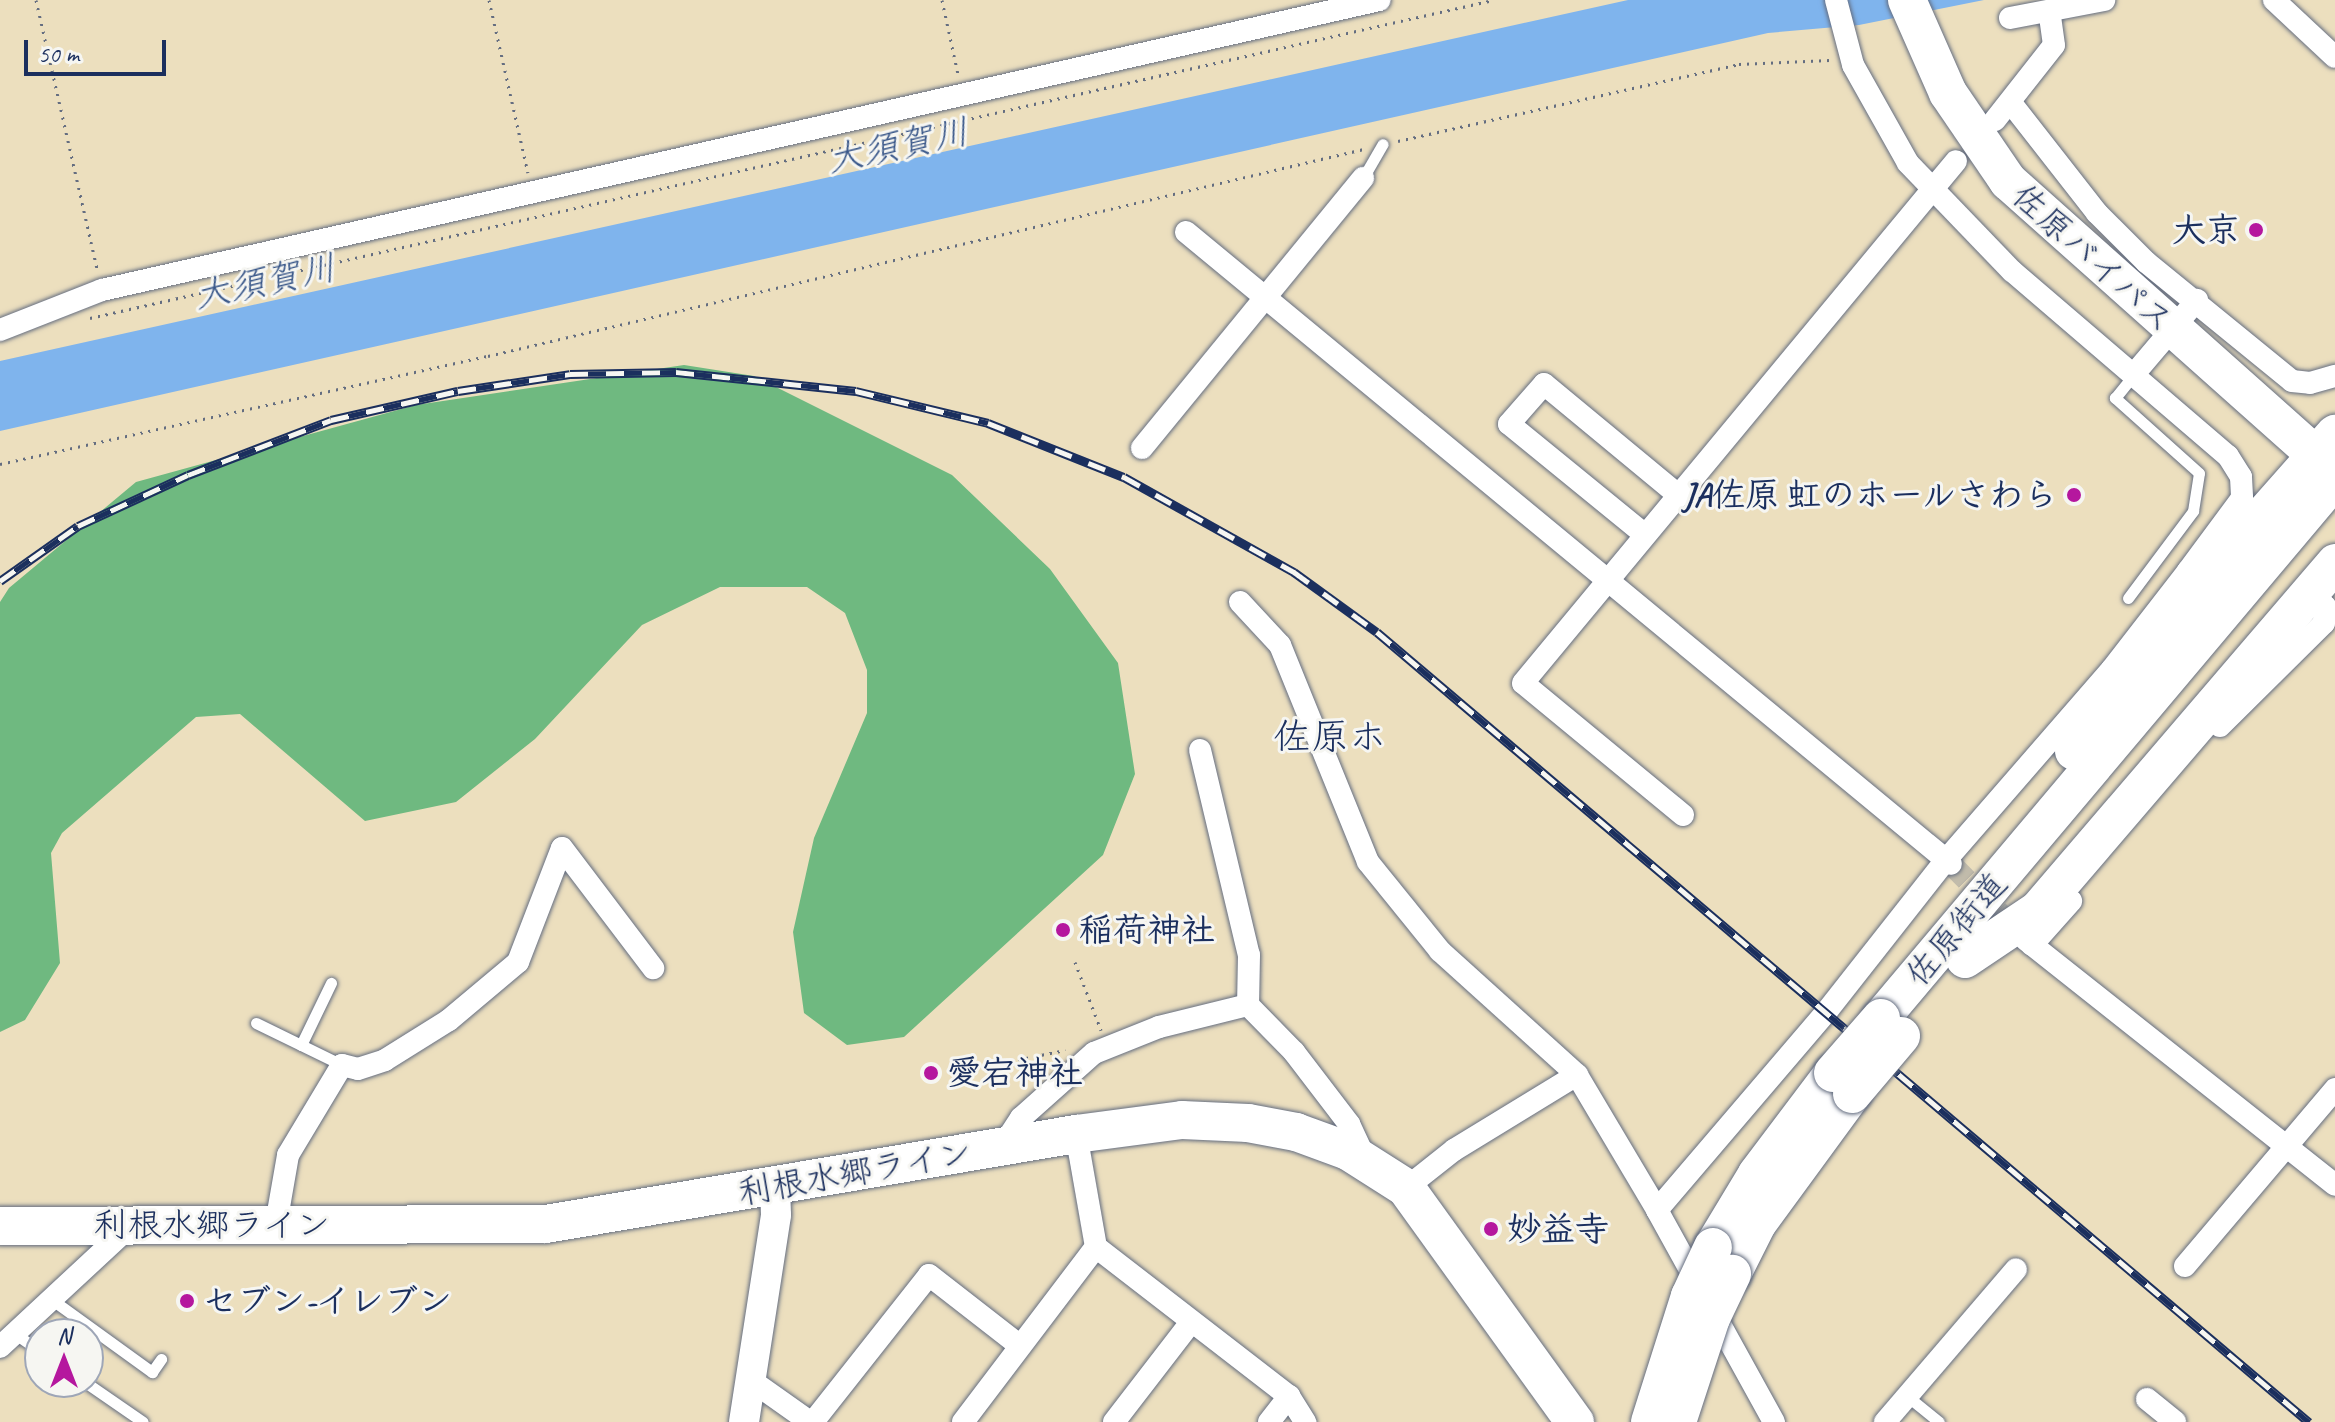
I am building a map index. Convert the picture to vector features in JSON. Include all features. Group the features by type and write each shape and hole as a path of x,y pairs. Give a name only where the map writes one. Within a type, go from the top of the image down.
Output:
{"highway":[{"name":"佐原バイパス","path":"1913,16 1968,127 2008,181 2172,329 2331,460"},
{"name":"佐原街道","path":"1650,1422 1670,1349 1722,1261 1757,1174 1842,1084 1958,947 2325,532 2331,460"},
{"path":"1958,947 1984,867 2196,577 2331,460"},
{"path":"1958,947 2038,910 2310,594 2325,532"},
{"name":"利根水郷ライン","path":"0,1226 546,1224 1076,1134 1220,1120 1296,1132 1366,1159 1406,1188 1575,1422"},
{"name":"佐原街道","path":"1677,1422 1711,1318 1722,1261"}],"street":[{"path":"0,330 102,290 1379,0"},
{"path":"1657,1210 2112,669 2196,577 2242,498 2241,477 2228,456 2135,373 2012,271 1932,189 1901,151 1850,59 1836,0"},
{"path":"2010,18 2104,0"},
{"path":"2274,0 2335,57"},
{"path":"1995,120 2054,45 2049,11"},
{"path":"2011,103 2097,213 2146,262 2197,300 2292,381 2310,383 2335,376"},
{"path":"1683,815 1523,683 1956,161"},
{"path":"1142,448 1363,178"},
{"path":"1186,232 1605,582 1949,862"},
{"path":"2135,373 2197,300"},
{"path":"1644,534 1509,424 1544,384 1677,494"},
{"path":"2310,594 2325,606 2324,623 2232,711 2029,942 2335,1185"},
{"path":"1240,602 1280,645 1368,862 1440,951 1577,1075 1657,1210 1774,1422"},
{"path":"1200,750 1249,955 1248,1005 1303,1064 1349,1124 1366,1159"},
{"path":"276,1224 288,1155 342,1065 358,1069 385,1060 449,1020 518,962 562,848 653,968"},
{"path":"1002,1147 1021,1118 1100,1049 1201,1014 1248,1005"},
{"path":"1406,1188 1454,1150 1577,1075"},
{"path":"2185,1266 2335,1089"},
{"path":"1076,1134 1096,1247 1289,1396 1305,1422"},
{"path":"744,1422 776,1215 775,1186"},
{"path":"7,1340 130,1226"},
{"path":"963,1422 1096,1247"},
{"path":"1885,1422 2016,1269"},
{"path":"752,1381 812,1422 929,1275 1019,1345"},
{"path":"1114,1422 1191,1322"},
{"path":"1269,1422 1289,1396"},
{"path":"2147,1399 2175,1422"}],"lane":[{"path":"1363,178 1383,144"},
{"path":"2128,598 2193,511 2199,473 2115,398 2135,373"},
{"path":"301,1045 331,983"},
{"path":"256,1023 342,1065"},
{"path":"51,1299 152,1372 161,1359"},
{"path":"104,1395 143,1422"},
{"path":"1907,1396 1939,1422"}],"path":[{"path":"36,0 102,290"},
{"path":"489,0 533,192"},
{"path":"942,0 963,94"},
{"path":"84,320 1493,0"},
{"path":"0,464 488,356 1383,144 1739,64 1850,59"},
{"path":"987,1066 1065,1050 1100,1049 1075,962"}],"green space":[{"path":"684,365 754,376 952,475 1050,569 1118,663 1135,774 1103,855 904,1037 847,1045 804,1013 793,932 814,838 867,713 867,670 845,613 807,587 720,587 642,625 535,739 456,802 365,821 240,714 196,717 62,833 51,853 60,963 25,1020 0,1032 0,602 9,588 136,482 416,405"}],"water":[{"path":"1628,0 1984,0 1859,25 1768,33 0,431 0,361"}],"tunnel":[{"path":"1951,864 2020,934"}],"railway":[{"path":"0,581 78,526 188,475 331,420 458,391 570,374 676,372 856,391 988,423 1124,477 1294,572 1377,632 2309,1422"}],"place":[{"name":"大京","path":"2256,230"},
{"name":"JA佐原 虹のホールさわら","path":"2074,495"},
{"name":"稲荷神社","path":"1063,930"},
{"name":"愛宕神社","path":"931,1073"},
{"name":"妙益寺","path":"1491,1229"},
{"name":"セブン-イレブン","path":"187,1301"}],"district":[{"name":"佐原ホ","path":"1330,737"}],"water label":[{"name":"大須賀川","path":"898,146"},
{"name":"大須賀川","path":"265,282"}]}
